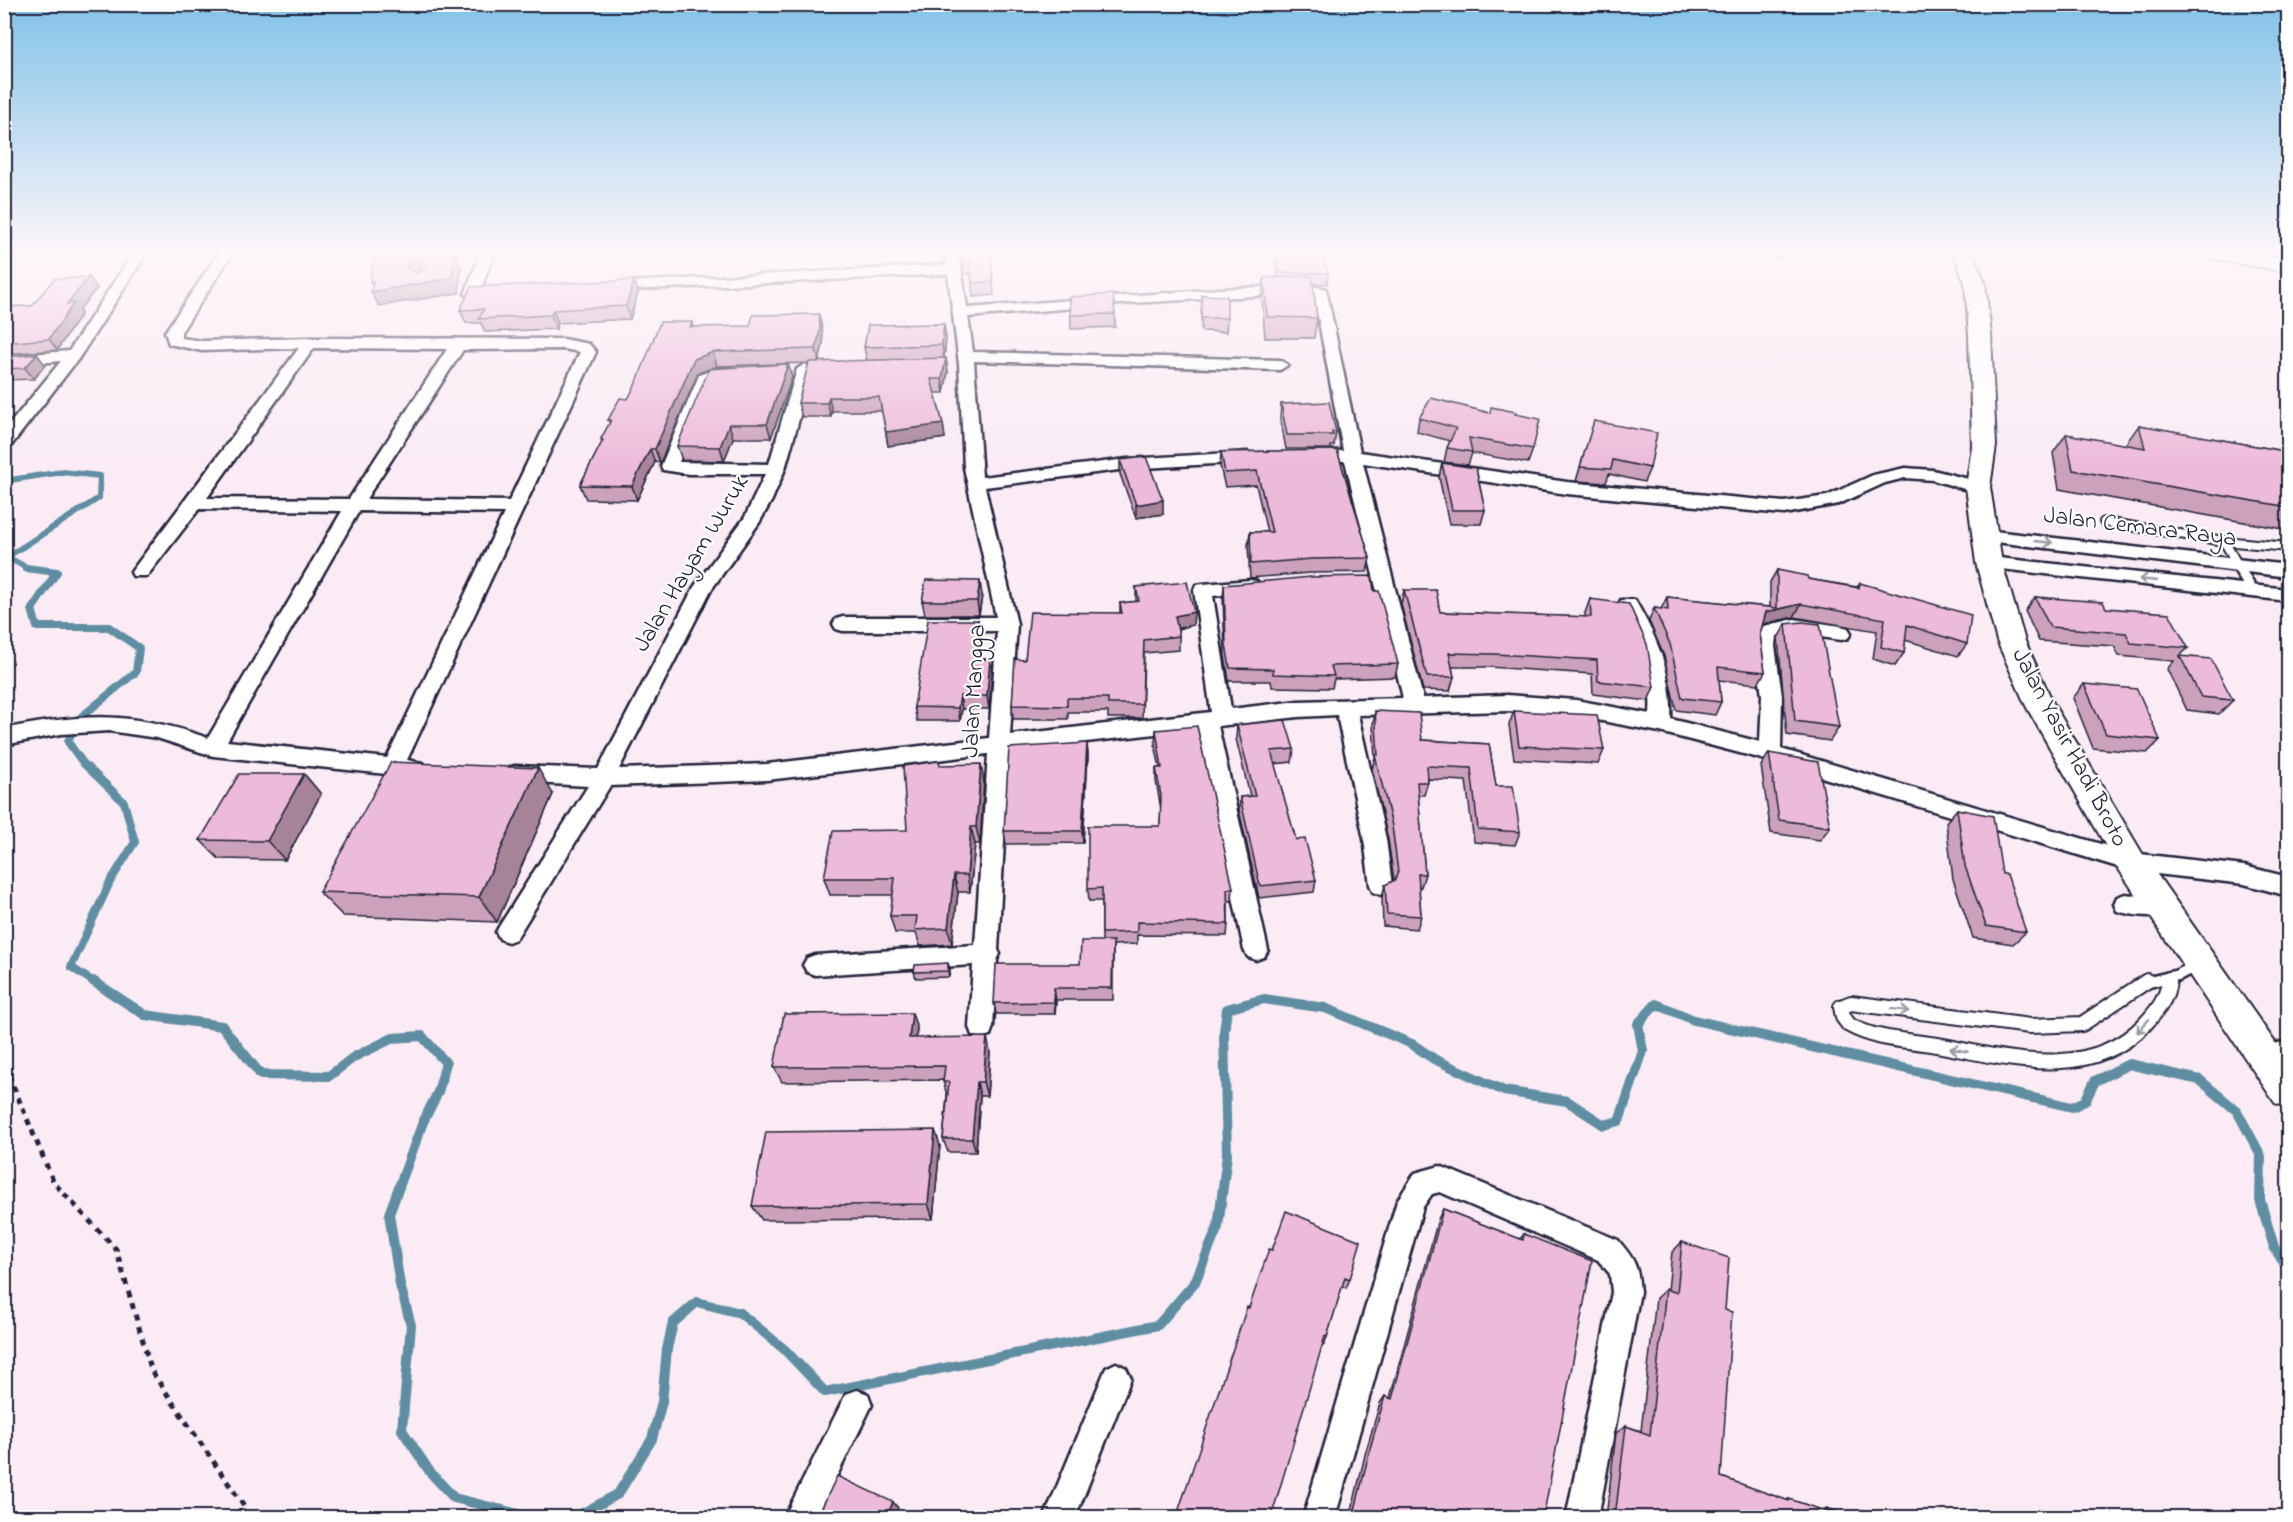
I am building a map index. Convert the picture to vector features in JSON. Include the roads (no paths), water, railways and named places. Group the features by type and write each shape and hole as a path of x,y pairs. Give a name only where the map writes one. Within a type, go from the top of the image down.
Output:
{"street":[{"path":"4,443 74,356 94,324"},
{"path":"178,324 173,332 174,341 202,346 310,343 576,345 584,347 588,352 393,767"},
{"name":"Jalan Mangga","path":"959,324 975,483 1007,624 988,954 981,1028"},
{"path":"1327,324 1352,456 1381,580 1415,706"},
{"name":"Jalan Yasir Hadi Broto","path":"1979,324 1984,446 1978,486 1987,549 2011,641 2040,706 2082,782 2131,862 2201,963 2276,1054 2289,1091"},
{"path":"140,572 194,503 310,343"},
{"path":"213,748 353,506 458,345"},
{"path":"4,361 74,356"},
{"path":"963,362 1280,365"},
{"name":"Jalan Hayam Wuruk","path":"508,932 604,778 703,587 753,519 776,469 811,369 783,370"},
{"path":"750,372 717,373 705,378 669,466 689,469 776,469"},
{"path":"1294,455 1352,456 1567,488 1784,508 1812,506 1838,499 1884,478 1904,473 1927,475 1978,486"},
{"path":"975,483 1127,464 1263,456"},
{"path":"194,503 514,507"},
{"path":"1987,549 2200,585 2289,595"},
{"name":"Jalan Cemara Raya","path":"1987,549 2172,557 2289,571"},
{"path":"2172,557 2200,585"},
{"path":"1357,581 1381,580"},
{"path":"1256,950 1214,719 1203,590 1274,584"},
{"path":"1628,605 1649,640 1655,656 1662,702 1660,724"},
{"path":"843,624 1007,624"},
{"path":"1770,754 1772,696 1765,646 1767,632 1775,627 1788,626 1841,633"},
{"path":"498,773 604,778 767,772 1298,709 1507,703 1553,706 1660,724 1770,754 2131,862 2244,874 2289,887"},
{"path":"1347,708 1375,839 1382,885"},
{"path":"4,737 64,724 128,723 182,736 213,748 440,770"},
{"path":"2125,904 2162,906"},
{"path":"815,965 988,954"},
{"path":"1319,1518 1411,1201 1424,1182 1440,1179 1608,1250 1624,1268 1626,1292 1582,1518"},
{"path":"1059,1518 1116,1378"},
{"path":"799,1518 857,1405"}],"lane":[{"path":"2104,522 2224,542 2289,547"},
{"path":"2224,542 2252,591"},
{"path":"2169,977 2168,996 2135,1035 2112,1050 2080,1060 2062,1061 1980,1053 1864,1032 1844,1020 1841,1014 1841,1007 1851,1003 2030,1026 2082,1024 2147,981 2169,977 2201,963"}],"waterway":[{"path":"4,481 62,472 100,476 99,498 7,557 28,568"},
{"path":"28,568 57,572 32,609 37,627 109,627 139,648 136,672 75,722 68,742 83,763 124,802 135,842 110,882 71,967 95,983"},
{"path":"93,981 145,1015 222,1026 261,1075 329,1076 354,1057 393,1038 422,1036 446,1063 438,1092 423,1122 389,1214 400,1285 411,1325 402,1430 430,1472 454,1498 534,1518"},
{"path":"574,1518 618,1494 652,1439 662,1402 667,1349 673,1323 697,1302 740,1313 784,1349 825,1392 1158,1325 1195,1282 1218,1227 1227,1155 1224,1032 1227,1009 1264,999 1325,1008 1412,1044 1434,1059 1504,1091 1567,1101 1604,1125 1619,1121 1643,1051 1638,1024 1656,1004 1694,1020 2072,1107 2085,1101 2095,1081 2129,1064 2200,1080 2237,1111 2261,1156 2260,1200 2274,1247 2288,1270"}]}
